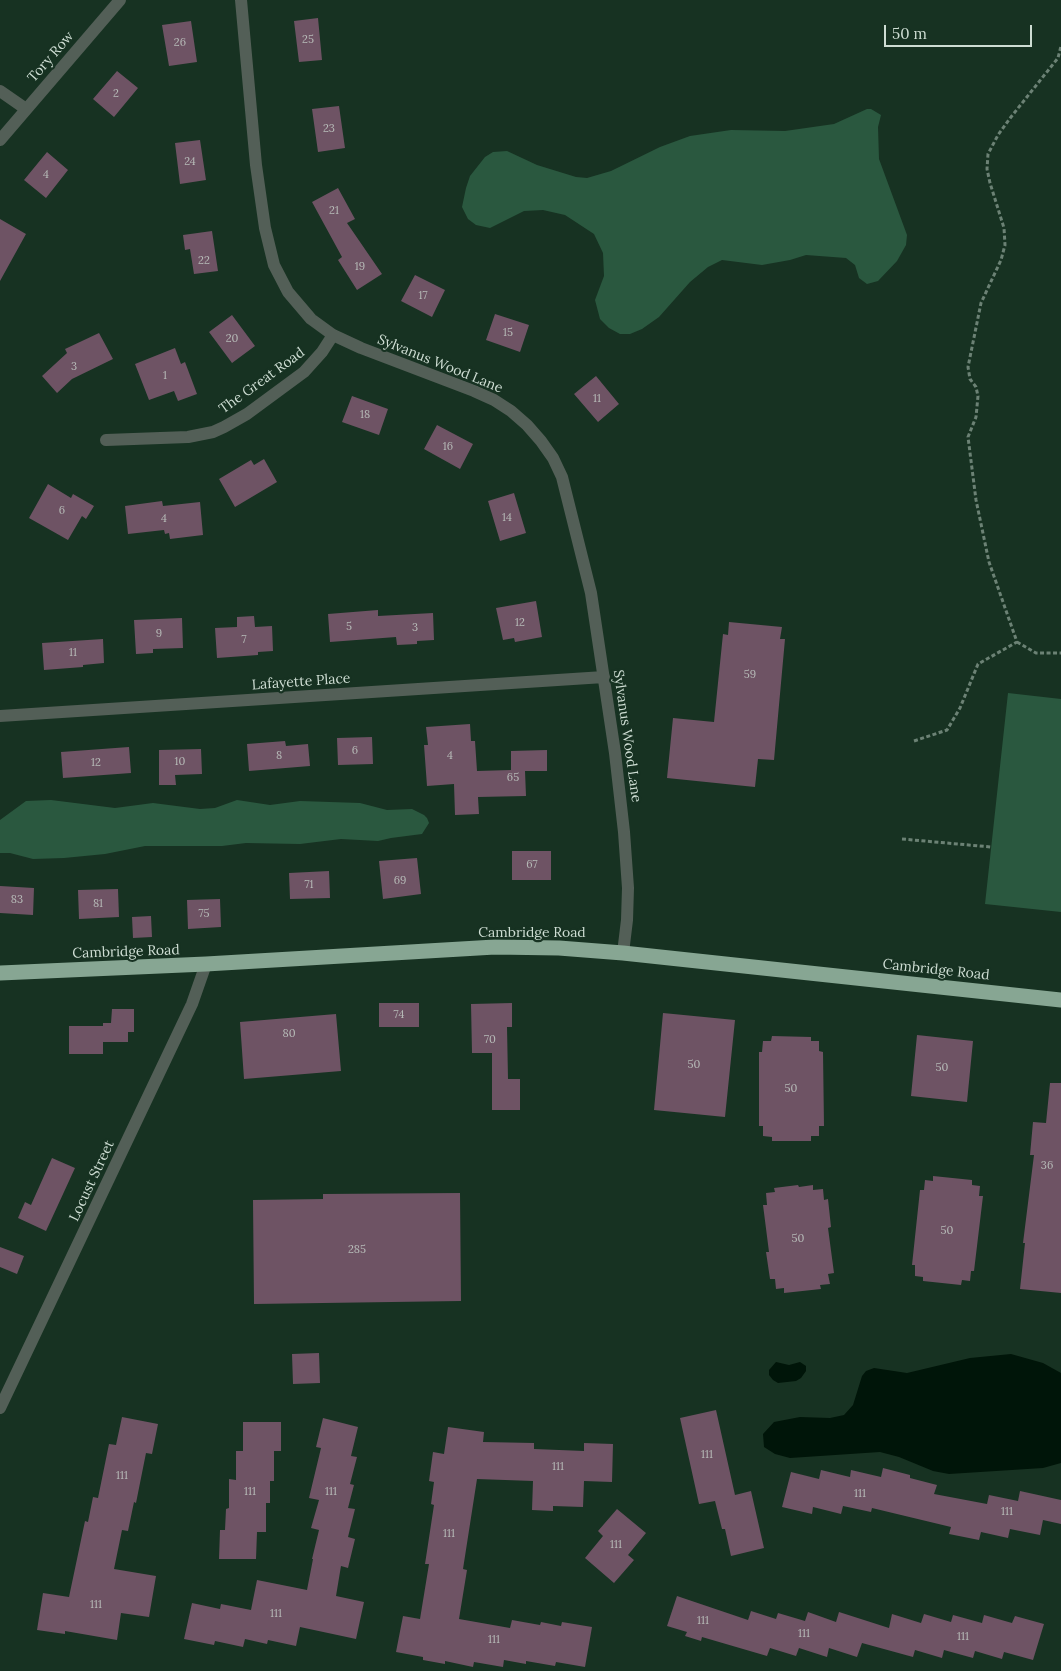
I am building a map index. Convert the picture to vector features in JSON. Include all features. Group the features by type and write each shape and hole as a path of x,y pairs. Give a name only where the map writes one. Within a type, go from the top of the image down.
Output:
{"highway":[{"name":"Cambridge Road","path":"0,973 495,948 559,948 623,953 1061,1000"}],"street":[{"name":"Tory Row","path":"26,109 120,0"},
{"name":"Sylvanus Wood Lane","path":"241,0 256,165 265,228 269,250 281,282 293,300 311,319 333,335 361,348 474,391 494,400 511,411 541,441 553,458 562,477 591,593 616,761 628,888 623,953"},
{"path":"0,91 26,109 0,140"},
{"name":"The Great Road","path":"106,440 188,437 212,432 224,427 246,414 304,372 318,357 333,335"},
{"name":"Lafayette Place","path":"0,716 604,678"},
{"name":"Locust Street","path":"0,1408 192,1004 206,964"}],"path":[{"path":"1061,46 1058,58 1011,117 998,135 988,154 987,169 1004,228 1005,245 1001,260 981,303 968,367 970,378 976,387 978,396 976,417 968,437 976,500 989,562 1017,642 1036,653 1061,653"},
{"path":"914,741 947,730 960,708 978,664 1017,642"},
{"path":"902,839 991,847"}],"green space":[{"path":"867,109 871,109 881,115 878,127 879,159 907,235 906,245 897,261 878,281 867,284 859,278 855,265 846,258 806,255 762,265 722,260 708,267 690,282 659,317 642,329 630,334 620,334 609,328 600,319 595,300 604,276 603,253 594,234 565,215 543,210 524,211 490,228 476,225 468,219 462,207 470,176 485,157 493,152 507,151 537,165 576,177 587,178 611,171 660,147 690,136 731,130 785,131 834,124"},
{"path":"1008,693 1061,699 1061,912 985,904"},
{"path":"51,800 115,808 153,803 200,809 215,808 237,800 270,805 300,801 360,803 387,810 412,809 424,815 429,823 422,834 378,841 341,839 300,844 246,843 222,846 145,846 105,854 33,859 10,853 0,853 0,820 26,801"}],"shaded area":[{"path":"1011,1354 1043,1363 1061,1373 1061,1463 1043,1468 949,1474 933,1471 899,1457 880,1452 790,1458 775,1454 764,1447 763,1434 774,1422 800,1417 830,1418 844,1415 853,1405 862,1376 866,1371 874,1368 907,1373 970,1358"},
{"path":"776,1362 789,1365 800,1362 806,1366 806,1371 796,1381 778,1383 769,1375 769,1370"}],"building":[{"path":"318,18 322,60 299,62 294,21"},
{"path":"191,21 197,62 169,66 162,25"},
{"path":"117,71 138,88 114,117 93,99"},
{"path":"339,106 345,148 318,152 312,109"},
{"path":"200,140 206,180 180,184 175,143"},
{"path":"47,152 68,170 46,198 24,180"},
{"path":"338,188 355,219 347,223 382,274 357,290 338,260 342,257 312,202"},
{"path":"0,219 26,234 0,281"},
{"path":"212,231 218,271 194,274 190,249 185,250 183,235"},
{"path":"415,275 445,290 432,317 401,301"},
{"path":"495,314 529,325 520,352 486,340"},
{"path":"232,315 255,346 232,363 209,332"},
{"path":"99,333 113,359 72,379 57,393 42,376 67,353 65,349"},
{"path":"175,348 181,364 185,362 197,394 178,401 174,391 149,400 135,364"},
{"path":"596,376 619,404 598,422 574,394"},
{"path":"352,396 388,409 379,435 342,422"},
{"path":"437,425 473,444 460,469 424,449"},
{"path":"264,459 277,482 235,507 219,479 251,460 254,465"},
{"path":"48,484 71,498 73,494 94,506 86,519 82,516 68,540 29,518"},
{"path":"514,493 526,533 500,541 488,501"},
{"path":"162,501 163,506 200,502 203,535 170,539 169,533 165,534 164,530 128,534 125,506"},
{"path":"536,601 542,637 515,642 514,638 503,640 496,608"},
{"path":"378,610 378,616 433,613 434,640 417,641 417,644 397,645 396,637 330,642 328,614"},
{"path":"254,616 255,627 272,626 273,651 258,652 258,655 217,658 215,628 237,627 237,617"},
{"path":"182,618 183,648 153,649 153,653 136,654 134,620"},
{"path":"729,622 782,627 780,639 785,639 774,760 758,759 755,787 667,778 673,718 714,722 723,634 728,635"},
{"path":"103,639 104,663 83,665 83,667 44,670 42,643"},
{"path":"470,724 471,741 475,741 477,771 511,770 511,751 547,750 547,771 525,771 526,796 478,797 479,814 455,815 454,784 427,786 424,745 428,745 426,727"},
{"path":"372,737 373,764 338,765 337,738"},
{"path":"285,741 286,746 308,744 310,766 249,771 247,744"},
{"path":"129,747 131,773 63,778 61,752"},
{"path":"201,749 202,774 175,775 176,785 159,785 159,750"},
{"path":"512,851 551,851 551,880 512,880"},
{"path":"417,858 421,894 383,899 379,861"},
{"path":"329,871 330,898 290,899 289,873"},
{"path":"0,886 34,888 33,915 0,913"},
{"path":"118,889 119,917 79,919 78,890"},
{"path":"220,899 221,927 188,929 187,900"},
{"path":"151,916 152,937 133,938 132,917"},
{"path":"379,1003 419,1003 419,1027 379,1027"},
{"path":"512,1003 512,1027 507,1027 508,1079 520,1079 520,1110 492,1110 492,1053 472,1053 471,1004"},
{"path":"112,1009 134,1009 134,1032 128,1032 128,1042 103,1042 103,1054 69,1054 69,1026 103,1026 103,1023 111,1023"},
{"path":"663,1013 735,1020 725,1117 654,1110"},
{"path":"336,1014 341,1071 244,1079 240,1022"},
{"path":"917,1035 973,1041 967,1102 911,1096"},
{"path":"772,1036 811,1037 811,1041 819,1041 819,1051 823,1052 824,1126 819,1126 819,1136 811,1136 811,1141 772,1141 772,1137 763,1136 763,1126 759,1126 759,1052 762,1052 763,1041 771,1041"},
{"path":"1050,1083 1061,1083 1061,1293 1020,1289 1025,1243 1023,1243 1034,1155 1030,1155 1033,1122 1046,1123"},
{"path":"52,1158 75,1168 46,1231 18,1218 25,1202 31,1205"},
{"path":"933,1176 972,1180 972,1185 980,1186 979,1196 983,1196 974,1271 971,1271 970,1281 962,1280 961,1285 923,1281 923,1277 915,1276 915,1265 912,1265 920,1190 924,1190 925,1180 933,1181"},
{"path":"798,1185 799,1187 813,1185 813,1190 823,1189 824,1200 828,1199 831,1227 828,1228 834,1273 828,1274 830,1284 820,1285 821,1289 784,1293 784,1288 776,1289 775,1279 770,1279 766,1252 769,1252 763,1205 767,1205 766,1193 775,1192 774,1188"},
{"path":"460,1193 461,1301 254,1304 253,1200 323,1199 323,1194"},
{"path":"0,1247 24,1256 17,1274 0,1267"},
{"path":"319,1353 320,1383 293,1384 292,1354"},
{"path":"716,1410 735,1495 751,1491 764,1548 731,1556 725,1529 722,1529 715,1501 699,1504 680,1418"},
{"path":"122,1417 158,1424 152,1454 146,1453 128,1531 122,1530 114,1569 156,1576 149,1617 121,1613 117,1640 65,1631 65,1634 37,1630 43,1593 69,1597 85,1521 88,1522 93,1497 98,1498 109,1444 116,1445"},
{"path":"323,1418 358,1427 351,1456 357,1457 350,1484 354,1485 348,1508 355,1509 348,1537 355,1539 348,1568 341,1566 336,1596 364,1602 356,1639 300,1627 296,1646 268,1640 267,1644 245,1639 243,1647 215,1641 214,1645 184,1639 192,1603 220,1609 221,1604 251,1610 257,1580 307,1590 319,1530 311,1528 319,1500 309,1498 321,1448 316,1447"},
{"path":"243,1422 281,1422 281,1451 274,1451 274,1481 270,1481 270,1503 266,1503 266,1532 257,1532 256,1559 219,1559 220,1530 225,1530 226,1509 229,1508 229,1479 236,1480 236,1451 243,1451"},
{"path":"448,1427 484,1432 483,1442 534,1443 534,1449 584,1451 584,1443 613,1444 612,1482 584,1481 583,1507 553,1506 553,1511 532,1510 533,1481 477,1479 463,1569 467,1570 459,1619 510,1628 512,1620 540,1625 541,1622 561,1626 562,1622 592,1627 585,1667 556,1662 555,1666 526,1661 526,1664 504,1660 503,1667 474,1662 473,1667 445,1661 445,1664 423,1660 423,1657 396,1652 403,1616 420,1619 429,1564 425,1564 434,1505 431,1504 434,1482 429,1481 433,1452 444,1454"},
{"path":"883,1468 937,1485 934,1494 987,1504 989,1495 1018,1501 1020,1491 1061,1500 1061,1524 1043,1520 1040,1535 1010,1529 1008,1538 981,1532 979,1540 949,1534 951,1527 872,1508 871,1512 843,1506 841,1514 813,1507 812,1514 782,1507 791,1472 819,1479 821,1470 850,1477 851,1470 881,1477"},
{"path":"617,1509 646,1533 628,1555 634,1560 614,1583 585,1558 603,1536 598,1531"},
{"path":"677,1596 748,1620 751,1611 776,1619 778,1613 805,1621 808,1612 836,1622 839,1612 889,1628 892,1614 921,1623 924,1614 951,1622 953,1615 982,1623 984,1615 1012,1623 1015,1616 1044,1624 1033,1660 1004,1652 1002,1659 975,1651 973,1658 944,1650 942,1658 915,1650 913,1657 862,1643 857,1657 829,1648 827,1657 799,1648 796,1656 770,1648 767,1656 702,1637 701,1641 685,1636 687,1632 667,1626"}]}
